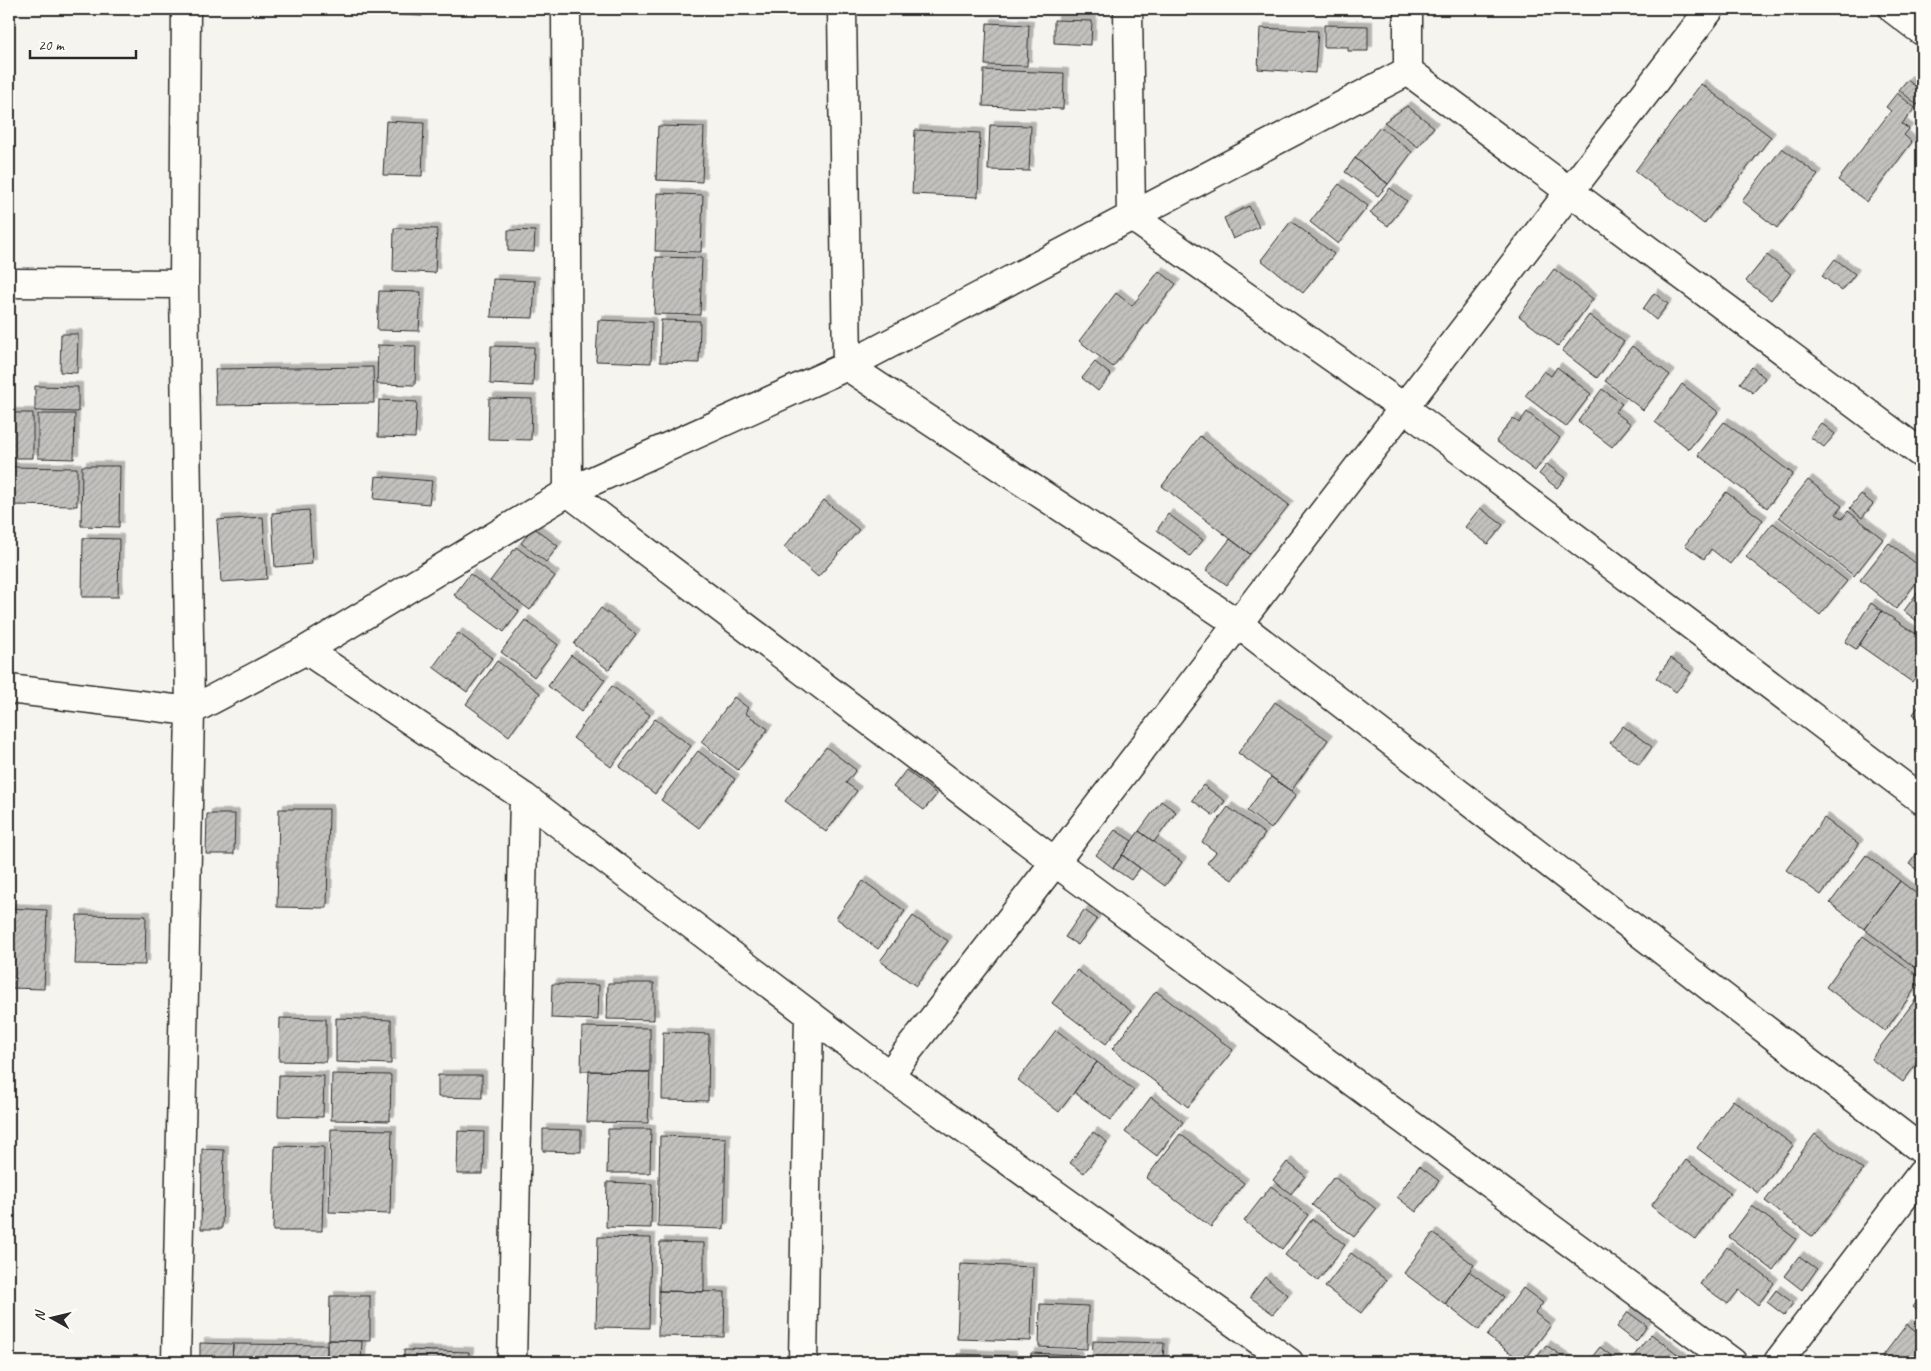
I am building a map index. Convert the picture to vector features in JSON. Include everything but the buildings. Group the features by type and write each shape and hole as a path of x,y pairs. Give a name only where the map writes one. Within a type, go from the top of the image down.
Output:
{"street":[{"path":"176,1362 190,712 184,284 186,9"},
{"path":"566,9 568,492"},
{"path":"842,9 847,366"},
{"path":"1128,9 1131,216"},
{"path":"1408,9 1408,71"},
{"path":"889,1074 1055,862 1710,9"},
{"path":"1893,9 1922,31"},
{"path":"9,689 190,712 306,650 568,492 847,366 1408,71"},
{"path":"1408,71 1922,454"},
{"path":"1131,216 1403,407 1922,800"},
{"path":"9,283 184,284"},
{"path":"847,366 1237,623 1922,1150"},
{"path":"568,492 1055,862 1732,1362"},
{"path":"306,650 524,797 889,1074 1289,1362"},
{"path":"512,1362 524,797"},
{"path":"803,1362 810,1015"},
{"path":"1778,1362 1922,1173"}]}
